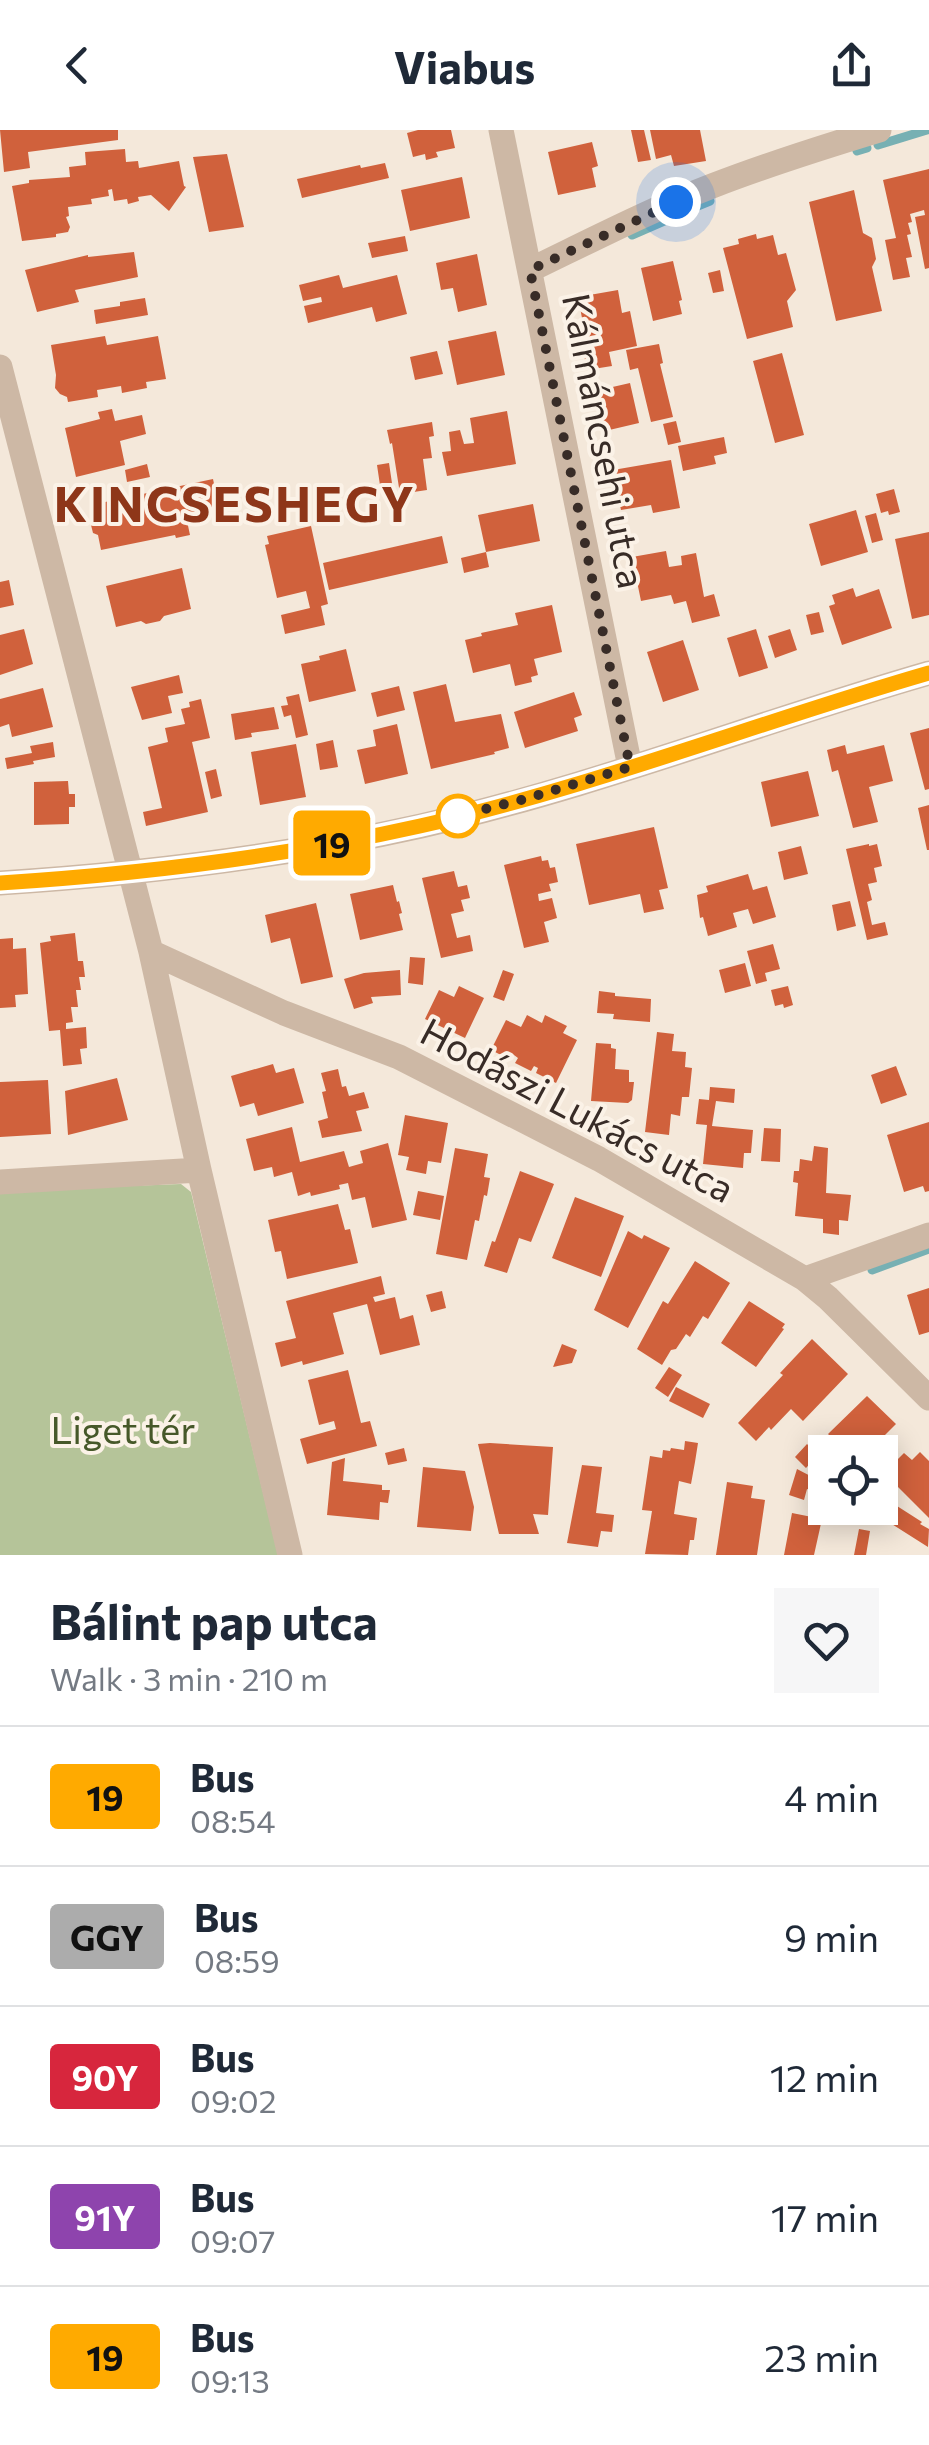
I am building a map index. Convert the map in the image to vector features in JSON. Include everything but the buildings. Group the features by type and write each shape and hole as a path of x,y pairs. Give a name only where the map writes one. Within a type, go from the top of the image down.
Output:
{"street":[{"name":"Kálmáncsehi utca","path":"501,130 630,767"},
{"path":"530,270 708,187 879,130"},
{"path":"0,367 151,952 200,1170 297,1554"},
{"path":"0,883 238,859 420,826 525,799 929,673"},
{"name":"Hodászi Lukács utca","path":"151,952 284,1013 399,1056 613,1167 805,1279 929,1398"},
{"path":"0,1182 200,1170"},
{"path":"805,1279 929,1235"}],"green space":[{"name":"Liget tér","path":"181,1184 191,1192 278,1555 0,1555 0,1191"}],"waterway":[{"path":"878,145 927,130"},
{"path":"857,151 867,148"},
{"path":"688,210 710,201"},
{"path":"632,235 671,218"},
{"path":"872,1270 929,1249"}],"bus line":[{"name":"19","path":"0,883 184,867 420,826 525,799 929,673"}],"district":[{"name":"KINCSESHEGY","path":"235,505"}],"route":[{"path":"458,816 446,819 630,767 530,270 676,202"}]}
